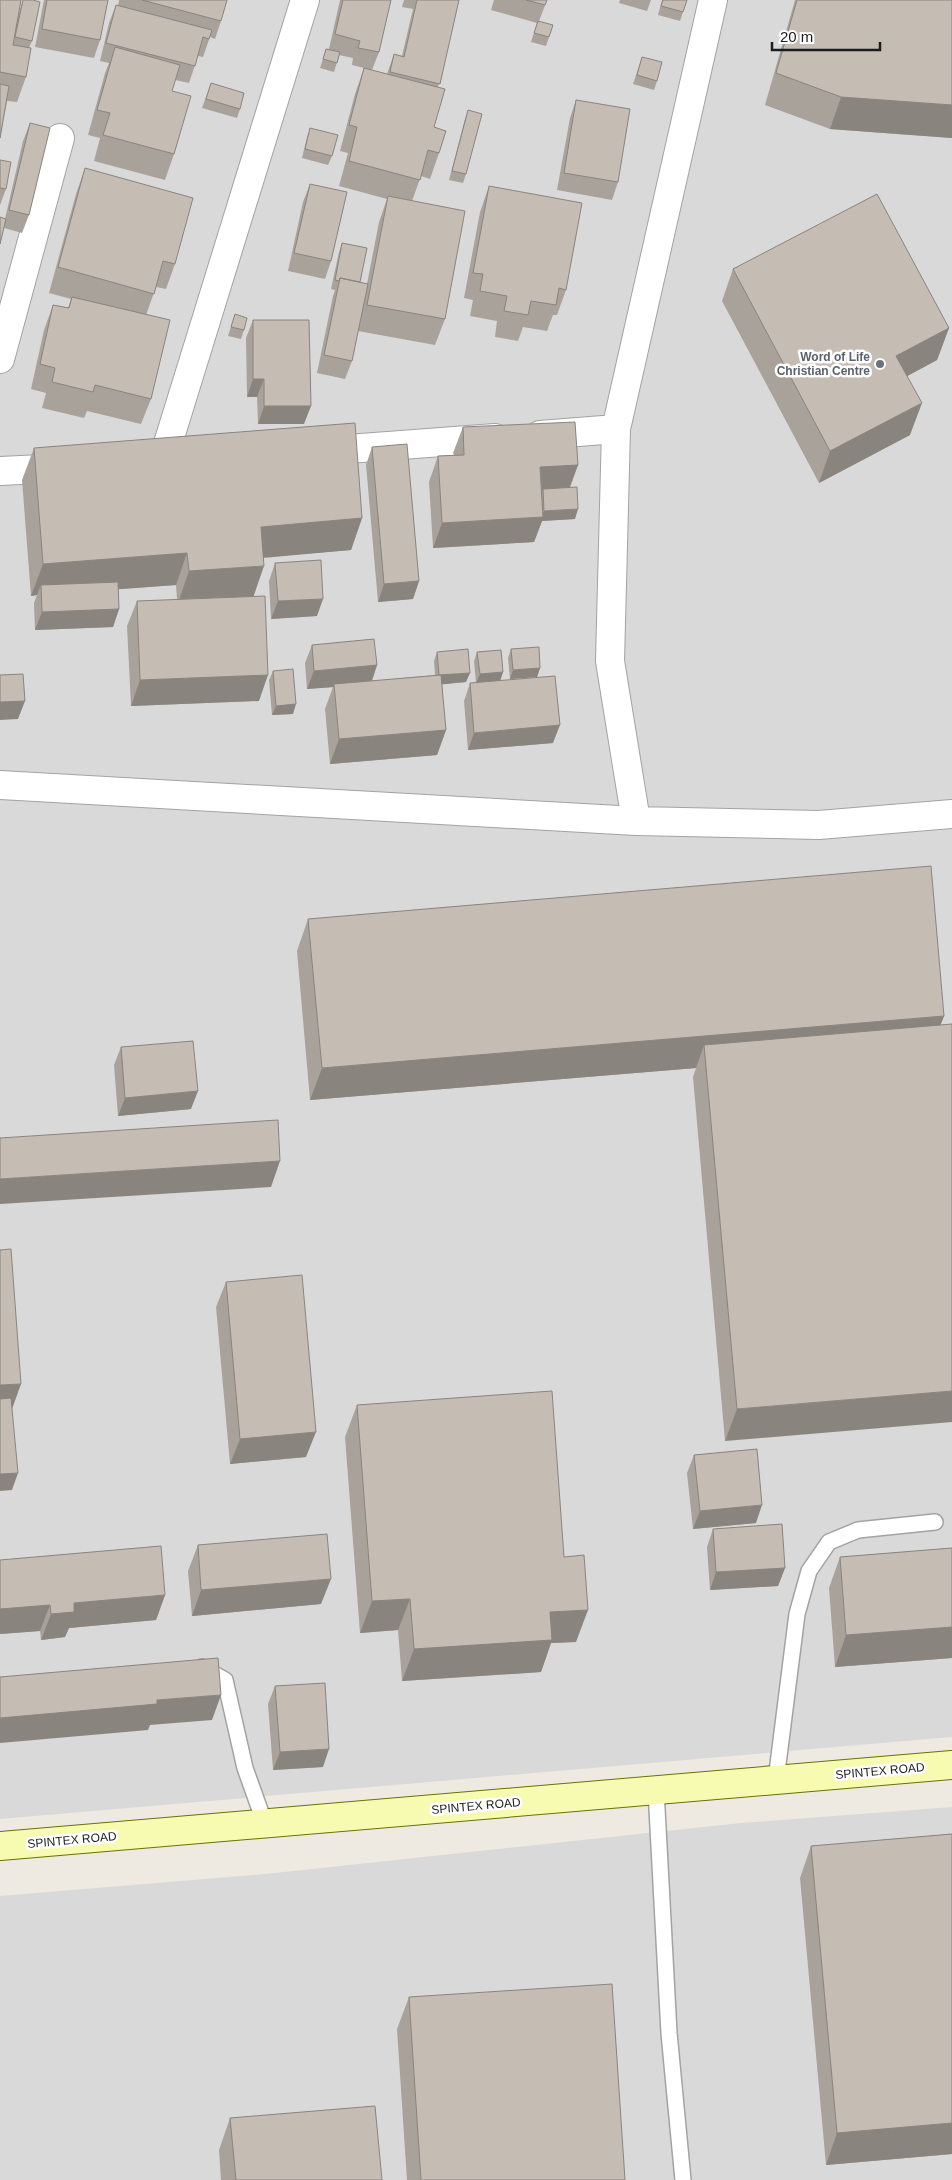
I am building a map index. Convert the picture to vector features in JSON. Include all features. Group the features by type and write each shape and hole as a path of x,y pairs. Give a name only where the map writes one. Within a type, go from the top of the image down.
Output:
{"main road":[{"name":"SPINTEX ROAD","path":"0,1846 952,1765"}],"street":[{"path":"162,463 305,0"},
{"path":"636,821 610,661 616,429 714,0"},
{"path":"0,359 60,138"},
{"path":"300,452 616,429"},
{"path":"133,464 192,460"},
{"path":"0,471 86,467"},
{"path":"0,785 636,821 819,825 952,814"}],"lane":[{"path":"776,1780 797,1614 809,1571 829,1542 858,1530 935,1522"},
{"path":"186,1663 193,1663 212,1670 225,1680 245,1768 265,1824"},
{"path":"656,1790 669,2033 683,2180"}],"shaded area":[{"path":"0,0 952,0 952,1737 0,1819"},
{"path":"952,1807 952,2180 0,2180 0,1896 265,1874 741,1823"}],"building":[{"path":"0,0 21,0 13,45 31,48 26,77 0,72"},
{"path":"23,0 40,2 32,41 15,37"},
{"path":"47,0 108,0 100,40 42,29"},
{"path":"142,0 227,0 221,21"},
{"path":"343,0 391,0 379,52 358,48 360,41 335,34"},
{"path":"417,0 459,0 440,84 390,72 394,54 404,57"},
{"path":"526,0 547,0 545,5"},
{"path":"663,0 687,0 683,12 661,6"},
{"path":"797,0 952,0 952,105 841,97 776,73"},
{"path":"116,5 212,30 209,39 203,37 195,66 106,43"},
{"path":"538,21 553,25 549,37 534,33"},
{"path":"115,47 180,65 172,91 191,96 174,154 103,135 110,113 97,110"},
{"path":"326,49 340,52 337,63 323,59"},
{"path":"642,57 662,62 657,81 637,75"},
{"path":"364,68 445,89 434,127 446,131 439,153 428,150 420,180 349,161 357,127 349,125"},
{"path":"211,83 244,93 240,109 206,99"},
{"path":"0,84 9,86 0,138"},
{"path":"576,100 630,109 618,182 564,173"},
{"path":"468,110 482,114 466,174 452,171"},
{"path":"30,123 50,128 29,215 9,210"},
{"path":"310,128 338,135 332,156 305,149"},
{"path":"0,160 11,162 6,189 0,188"},
{"path":"85,168 193,198 175,264 163,261 154,294 58,267"},
{"path":"310,184 347,192 331,261 294,253"},
{"path":"489,186 582,203 566,290 559,288 556,305 531,301 528,315 504,311 507,296 480,291 483,274 473,273"},
{"path":"877,194 949,328 896,356 922,403 830,451 733,269"},
{"path":"388,196 465,211 445,319 367,305"},
{"path":"0,217 6,219 0,244"},
{"path":"342,243 367,248 360,282 340,278 339,281 335,280"},
{"path":"340,278 368,284 352,361 324,355"},
{"path":"72,297 170,320 151,399 95,385 93,392 52,382 55,368 40,364 53,305 69,308"},
{"path":"235,314 247,318 244,330 231,327"},
{"path":"253,320 309,320 311,406 264,406 264,379 253,379"},
{"path":"575,422 578,465 540,467 543,517 442,523 438,456 464,455 463,427"},
{"path":"355,423 362,518 261,527 264,566 189,571 187,553 43,564 34,448"},
{"path":"407,444 419,581 384,584 372,447"},
{"path":"577,487 578,509 544,511 543,489"},
{"path":"321,560 323,599 278,601 275,563"},
{"path":"118,582 119,609 42,612 41,585"},
{"path":"265,596 268,675 140,680 137,601"},
{"path":"374,639 377,665 314,671 312,645"},
{"path":"539,647 540,668 513,670 511,649"},
{"path":"468,649 470,673 439,675 437,652"},
{"path":"501,650 503,672 480,674 477,652"},
{"path":"293,669 296,704 276,706 273,671"},
{"path":"23,674 25,701 0,702 0,675"},
{"path":"441,675 446,730 339,739 334,684"},
{"path":"555,676 560,725 474,733 470,683"},
{"path":"931,866 944,1016 322,1068 308,919"},
{"path":"952,1024 952,1391 737,1409 704,1045"},
{"path":"193,1041 198,1091 125,1098 121,1047"},
{"path":"278,1120 280,1161 0,1179 0,1138"},
{"path":"11,1249 21,1384 0,1385 0,1250"},
{"path":"302,1275 316,1432 240,1439 226,1282"},
{"path":"552,1391 564,1557 584,1555 588,1610 550,1612 552,1640 414,1649 410,1599 372,1601 357,1405"},
{"path":"11,1398 18,1473 0,1474 0,1399"},
{"path":"757,1449 762,1505 700,1511 694,1455"},
{"path":"782,1524 785,1568 716,1572 713,1529"},
{"path":"327,1534 331,1579 201,1590 198,1545"},
{"path":"161,1546 165,1595 74,1603 74,1612 51,1614 50,1605 0,1609 0,1560"},
{"path":"952,1548 952,1627 846,1635 840,1557"},
{"path":"218,1658 221,1695 157,1700 157,1704 0,1718 0,1677"},
{"path":"325,1683 329,1749 280,1752 275,1686"},
{"path":"952,1834 952,2123 837,2133 811,1846"},
{"path":"612,1984 625,2180 421,2180 409,1997"},
{"path":"375,2106 382,2180 236,2180 230,2118"}],"place":[{"name":"Word of Life Christian Centre","path":"880,364"}]}
